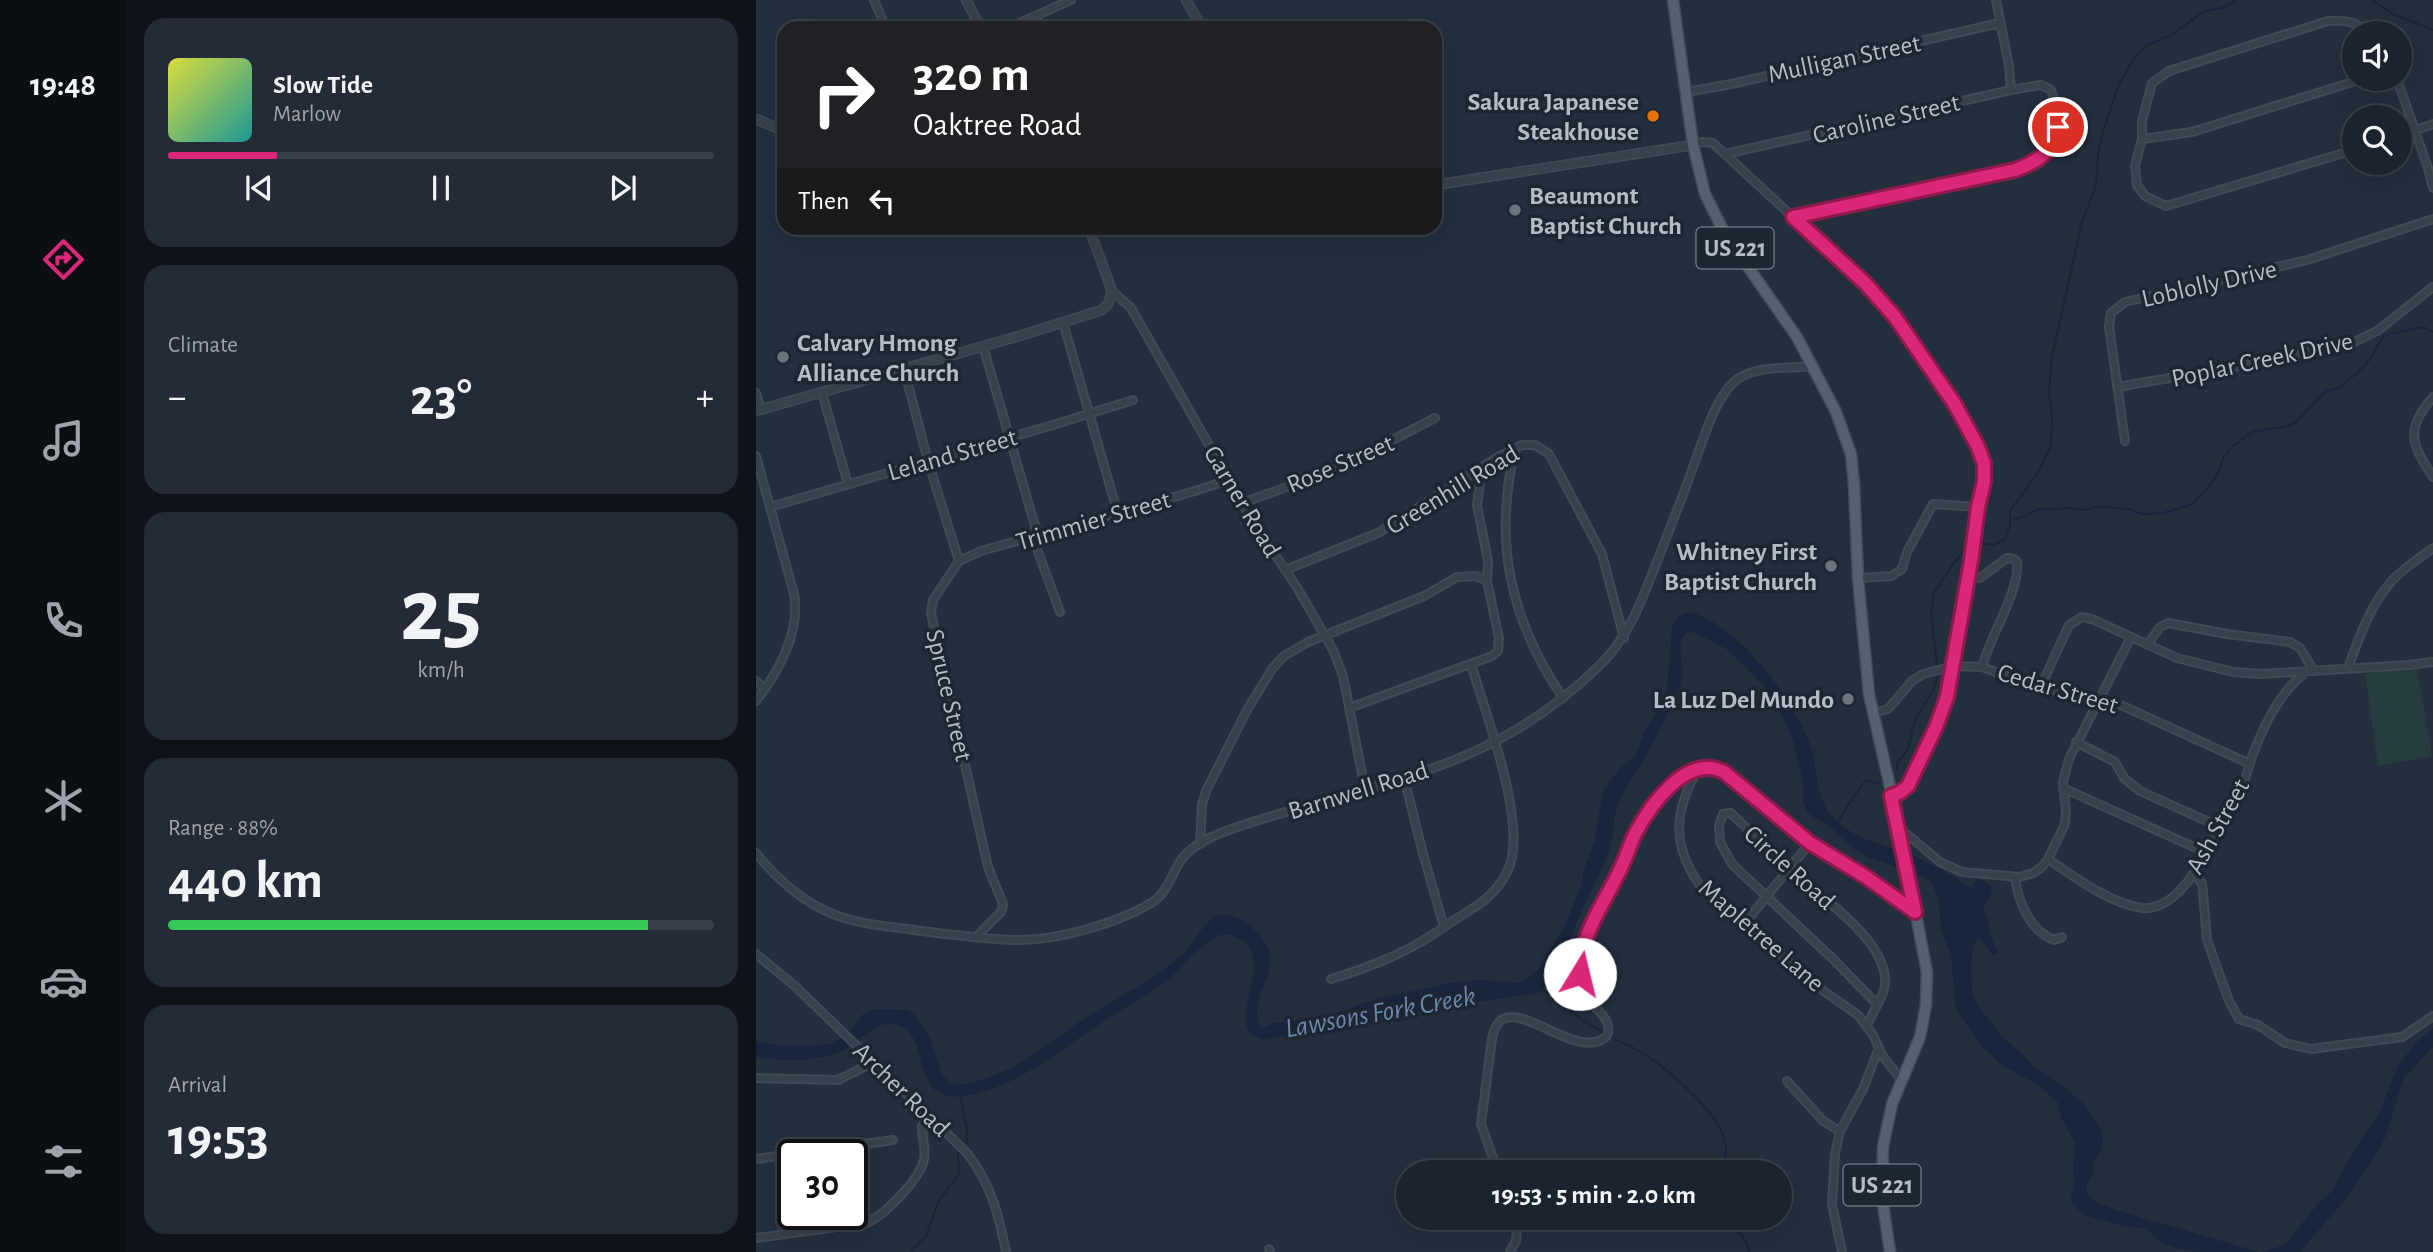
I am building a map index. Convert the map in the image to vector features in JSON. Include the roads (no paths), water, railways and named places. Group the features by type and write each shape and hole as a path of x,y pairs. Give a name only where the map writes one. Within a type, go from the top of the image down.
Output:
{"main road":[{"name":"US 221","path":"1674,0 1693,145 1705,194 1725,234 1792,327 1836,412 1851,454 1858,578 1872,714 1900,831 1925,958 1927,991 1920,1037 1888,1117 1882,1159 1882,1197 1891,1252"}],"street":[{"path":"874,0 883,21"},
{"path":"966,0 977,21"},
{"path":"1024,21 1071,0"},
{"path":"1186,0 1198,21"},
{"path":"1996,0 2011,90"},
{"path":"2342,154 2166,206 2145,196 2137,185 2135,166 2142,139 2142,121 2152,83 2169,71 2328,22 2347,21"},
{"name":"Mulligan Street","path":"1687,92 2000,23"},
{"name":"Caroline Street","path":"1725,155 2011,90 2041,85 2048,87 2056,107 2057,133 2049,150 2033,162 2004,173 1793,217"},
{"path":"2142,139 2192,132 2342,85"},
{"path":"2401,91 2433,188"},
{"path":"756,119 777,128"},
{"path":"2414,131 2433,124"},
{"path":"1442,184 1702,142 1713,144 1886,305 1904,329 1954,403 1977,445 1984,463 1984,482 1954,666 1942,712 1911,781 1904,790 1891,796"},
{"name":"Loblolly Drive","path":"2125,441 2109,326 2112,313 2120,304 2307,260 2433,219"},
{"name":"Garner Road","path":"1092,235 1112,291 1131,308 1228,480 1325,636 1343,676 1365,789"},
{"name":"Poplar Creek Drive","path":"2117,387 2234,368 2352,343 2377,331 2433,287"},
{"path":"756,393 758,411 822,393 1102,310 1112,291"},
{"path":"1063,322 1118,514"},
{"path":"983,346 1035,537 1060,612"},
{"name":"Barnwell Road","path":"756,853 794,892 836,915 865,923 1014,940 1047,937 1098,924 1146,906 1163,894 1182,860 1200,844 1227,831 1450,761 1494,741 1563,698 1598,667 1624,638 1646,590 1707,430 1728,388 1740,378 1756,371 1812,366"},
{"path":"904,369 928,461 959,561"},
{"path":"822,393 848,484"},
{"path":"2433,397 2417,419 2413,433 2415,449 2433,477"},
{"name":"Leland Street","path":"770,507 1133,400"},
{"name":"Rose Street","path":"1242,503 1334,470 1435,418"},
{"name":"Greenhill Road","path":"1285,570 1378,533 1515,449 1526,444 1541,447 1555,465 1602,554 1624,638"},
{"path":"1515,449 1505,509 1508,571 1518,611 1529,639 1563,698"},
{"path":"756,456 794,594 797,614 792,634 765,689 756,701"},
{"path":"1349,708 1492,656 1499,648 1487,582 1488,561 1477,505 1482,467"},
{"name":"Trimmier Street","path":"959,561 981,551 1118,514 1228,480"},
{"path":"1858,578 1892,576 1902,569 1933,504 1978,507"},
{"path":"2348,668 2355,648 2386,588 2397,575 2433,548"},
{"path":"1969,577 1980,578 2007,558 2017,562 2016,585 1995,629 1982,667"},
{"name":"Spruce Street","path":"959,561 935,596 931,610 986,856 1003,904 1000,912 976,937"},
{"path":"1200,844 1204,795 1225,750 1266,677 1278,662 1292,650 1424,596 1457,578 1469,575 1487,582"},
{"path":"2040,688 2069,625 2082,617 2193,664 2233,672 2262,674 2433,662"},
{"path":"2147,645 2160,626 2168,623 2227,634 2276,639 2291,642 2298,647 2311,671"},
{"path":"1900,831 1940,862 1955,870 1970,874 2015,877 2033,873 2048,859 2065,824 2065,770 2076,742 2131,637"},
{"path":"1331,979 1398,956 1477,906 1493,893 1512,859 1512,818 1494,741 1471,664"},
{"name":"Cedar Street","path":"1872,714 1892,706 1918,677 1929,672 1954,666 1982,667 2040,688 2123,706 2250,764"},
{"name":"Ash Street","path":"2048,859 2091,888 2143,908 2167,902 2193,874 2207,853 2243,785 2267,724 2292,683 2311,671"},
{"path":"756,681 765,689"},
{"path":"2076,742 2116,762 2124,778 2140,791 2220,827"},
{"path":"1494,1160 1481,1124 1496,1026 1502,1020 1514,1016 1572,1041 1597,1043 1607,1036 1609,1029 1606,1021 1586,998 1582,989 1580,961 1583,946 1643,820 1674,783 1698,769 1709,768 1724,772 1810,843 1914,907"},
{"name":"Mapletree Lane","path":"1698,769 1687,789 1678,824 1681,848 1690,870 1704,891 1825,992 1858,1015 1902,1081"},
{"path":"1404,777 1444,927"},
{"path":"2063,788 2207,853"},
{"name":"Circle Road","path":"1867,1026 1877,1004 1886,979 1872,945 1731,813 1722,815 1719,834 1727,857 1877,1004"},
{"path":"1745,924 1810,843"},
{"path":"2193,874 2202,883 2208,945 2229,1001 2239,1019 2258,1025 2285,1043 2311,1049 2402,1037 2433,1016"},
{"path":"2015,877 2018,896 2030,918 2045,937 2054,940 2062,937"},
{"name":"Archer Road","path":"756,954 796,987 958,1143 981,1173 997,1206 1006,1252"},
{"path":"1842,1252 1832,1204 1835,1154 1840,1131 1863,1089 1879,1048"},
{"path":"756,1077 838,1080 872,1060"},
{"path":"1787,1082 1823,1121 1840,1131"},
{"path":"756,1238 866,1223 878,1217 922,1168 925,1153 922,1126 930,1116"},
{"path":"756,1159 893,1140"},
{"path":"1510,1252 1516,1241 1517,1230"}],"water":[{"name":"Lawsons Fork Creek","path":"1689,612 1708,619 1727,631 1746,648 1780,689 1805,732 1823,801 1832,816 1859,836 1928,862 1972,888 1978,878 1990,885 1992,893 1983,907 1989,922 1989,933 1998,953 1992,954 1981,940 1977,939 1973,946 1971,967 1972,994 2000,1034 2036,1068 2085,1105 2101,1130 2101,1150 2094,1162 2094,1173 2087,1183 2087,1195 2094,1201 2116,1210 2259,1252 2199,1252 2175,1248 2159,1241 2147,1229 2084,1215 2072,1204 2075,1142 2061,1118 2057,1101 2036,1084 2002,1065 1983,1048 1956,1010 1951,956 1941,930 1939,900 1932,883 1920,875 1865,856 1829,826 1811,816 1803,801 1803,782 1793,741 1777,703 1762,683 1728,650 1693,632 1686,633 1682,639 1679,689 1651,747 1620,800 1611,844 1602,869 1559,963 1539,993 1374,1014 1359,1018 1343,1027 1263,1040 1250,1032 1246,1021 1254,973 1253,957 1247,944 1231,935 1223,934 1198,950 1161,985 1044,1062 1013,1080 979,1093 955,1096 939,1092 929,1083 915,1042 907,1030 895,1024 880,1026 847,1049 819,1058 798,1060 756,1057 756,1041 777,1045 832,1043 848,1034 864,1013 873,1009 908,1010 914,1014 931,1040 941,1073 953,1085 973,1082 1010,1068 1150,979 1182,955 1212,919 1223,915 1236,917 1248,924 1262,938 1268,949 1269,970 1257,1013 1262,1027 1328,1017 1372,1000 1454,982 1483,980 1518,983 1526,980 1538,970 1566,923 1594,843 1603,791 1619,769 1636,755 1644,733 1661,703 1667,690 1672,627 1679,616"},
{"path":"2433,1028 2433,1047 2403,1079 2386,1136 2347,1197 2300,1252 2266,1252 2285,1244 2331,1192 2361,1139 2378,1116 2398,1065"}],"waterway":[{"path":"1982,543 1993,545 2005,539 2010,525 2010,511 2039,471 2051,445 2049,391 2052,357 2082,222 2096,186 2098,154 2103,132 2119,84 2136,55 2148,45 2173,34 2204,11 2222,8 2237,0"},
{"path":"2372,0 2393,14 2433,30"},
{"path":"2014,518 2018,519 2037,510 2084,510 2094,507 2130,509 2142,514 2163,513 2193,504 2215,479 2224,457 2232,447 2252,432 2295,423 2325,392 2339,388 2357,373 2370,359 2384,335 2424,327 2433,332"},
{"path":"1937,665 1931,615 1934,593 1952,565 1968,547"},
{"path":"1897,769 1897,763 1908,747 1916,719 1932,692 1937,674"},
{"path":"1837,824 1865,781 1879,783"},
{"path":"1542,989 1604,1033"},
{"path":"1611,1037 1652,1059 1706,1108 1723,1136 1726,1149 1724,1160"},
{"path":"960,1095 967,1143"},
{"path":"910,1252 926,1236 939,1200 959,1175 958,1152"},
{"path":"1733,1230 1743,1237 1749,1252"}],"place":[{"name":"Sakura Japanese Steakhouse","path":"1653,116"},
{"name":"Beaumont Baptist Church","path":"1515,210"},
{"name":"Calvary Hmong Alliance Church","path":"783,357"},
{"name":"Whitney First Baptist Church","path":"1831,566"},
{"name":"La Luz Del Mundo","path":"1848,699"}]}
